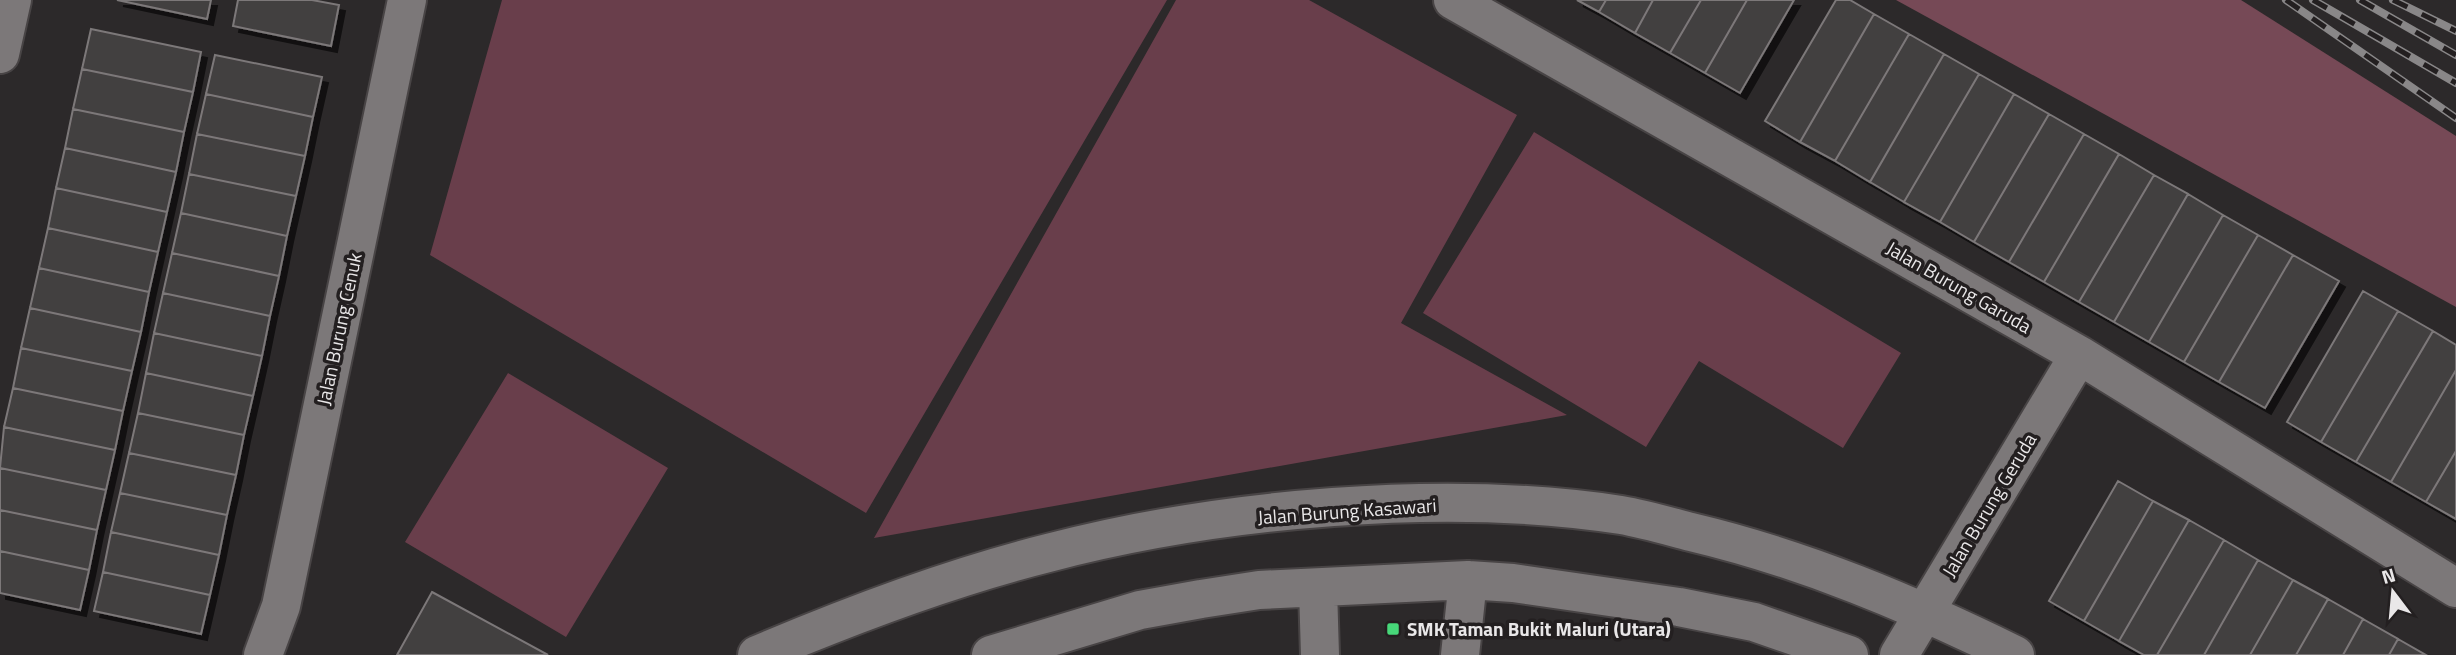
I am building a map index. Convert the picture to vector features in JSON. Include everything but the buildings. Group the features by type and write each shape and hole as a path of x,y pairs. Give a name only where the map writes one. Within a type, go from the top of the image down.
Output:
{"street":[{"path":"0,54 12,0"},
{"name":"Jalan Burung Cenuk","path":"263,655 281,606 407,0"},
{"name":"Jalan Burung Garuda","path":"1453,0 2079,355 2456,588"},
{"name":"Jalan Burung Geruda","path":"1899,655 2079,355"},
{"name":"Jalan Burung Kasawari","path":"757,655 843,618 1048,552 1168,528 1386,504 1500,504 1622,515 1802,563 1926,611 2015,655"},
{"path":"1460,655 1468,580"},
{"path":"991,655 1140,610 1259,590 1468,580 1513,583 1679,607 1754,622 1849,655"},
{"path":"1318,588 1320,655"}],"shaded area":[{"path":"502,0 1167,0 866,513 430,255"},
{"path":"1176,0 1309,0 1517,115 1401,323 1567,415 874,538"},
{"path":"1896,0 2241,0 2456,136 2456,307"},
{"path":"1534,132 1901,353 1843,448 1699,361 1646,447 1423,313"},
{"path":"508,373 668,468 566,637 405,542"}],"railway":[{"path":"2286,0 2456,118"},
{"path":"2313,0 2456,83"},
{"path":"2360,0 2456,55"},
{"path":"2393,0 2456,31"}],"place":[{"name":"SMK Taman Bukit Maluri (Utara)","path":"1393,629"}]}
